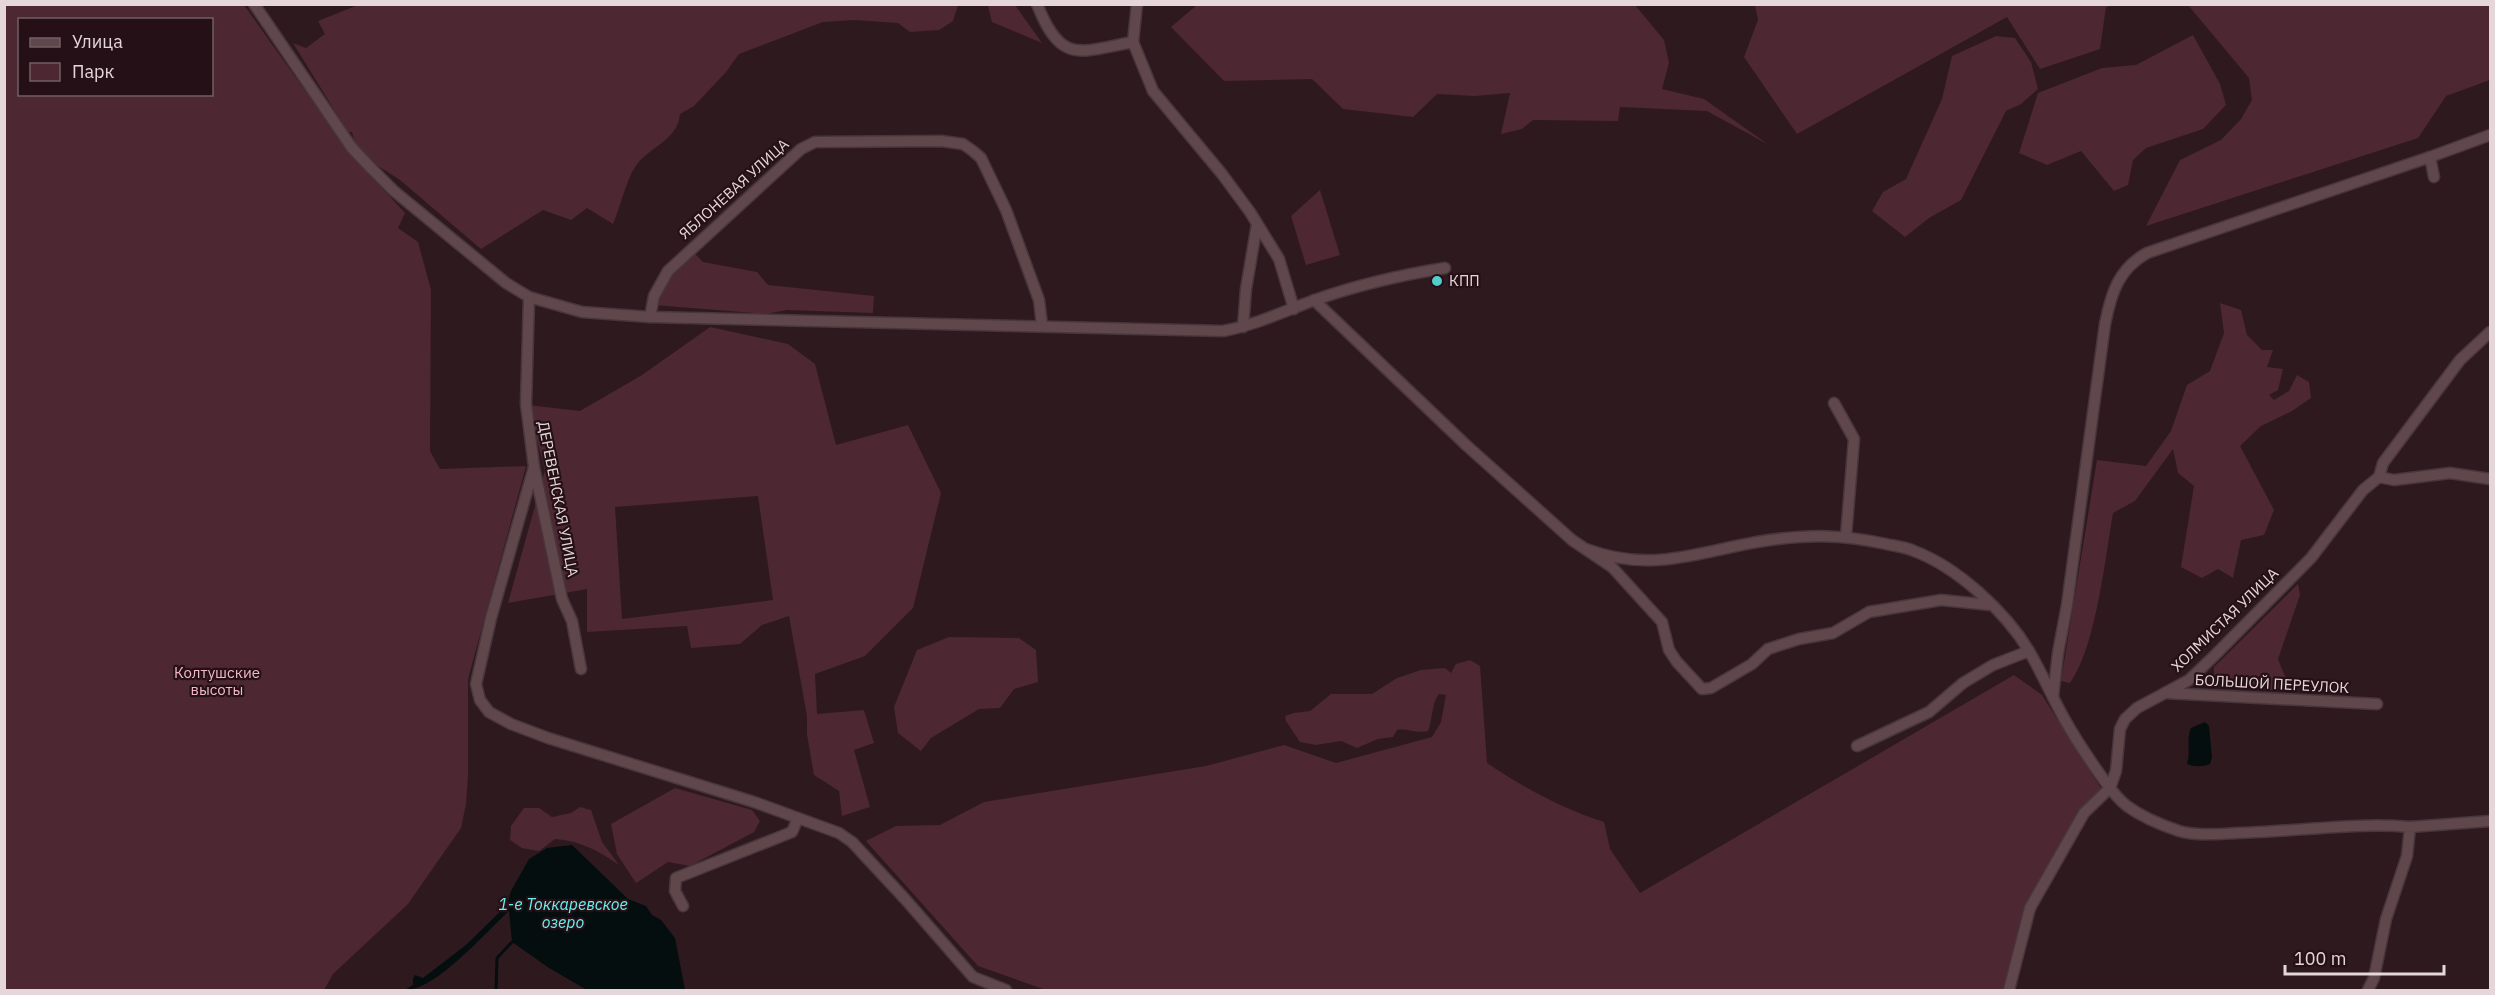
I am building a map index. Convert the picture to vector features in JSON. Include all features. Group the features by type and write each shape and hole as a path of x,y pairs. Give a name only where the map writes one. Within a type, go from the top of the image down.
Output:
{"street":[{"path":"254,4 352,148 394,191 492,272 529,297 582,312 650,317 1223,331 1243,327 1314,300 1395,276 1445,268"},
{"path":"1037,4 1054,36 1072,51 1086,51 1133,42"},
{"path":"1137,4 1133,42 1153,91 1222,174 1257,224 1279,259 1294,309"},
{"path":"2054,697 2058,653 2067,605 2105,324 2110,297 2123,272 2133,261 2147,253 2490,135"},
{"name":"ЯБЛОНЕВАЯ УЛИЦА","path":"650,317 654,296 668,270 801,149 815,142 940,141 963,144 981,158 985,165 1028,265 1039,300 1042,325"},
{"path":"2430,157 2434,177"},
{"path":"1243,327 1246,289 1257,224"},
{"name":"ДЕРЕВЕНСКАЯ УЛИЦА","path":"529,297 526,404 534,467 562,599 572,621 581,669"},
{"path":"1314,300 1466,445 1572,540 1612,567 1662,622 1670,650 1677,662 1702,689 1711,688 1752,664 1768,649 1799,639 1833,633 1869,612 1941,600 1991,605"},
{"name":"ХОЛМИСТАЯ УЛИЦА","path":"2110,788 2116,771 2120,729 2126,719 2138,708 2189,680 2311,558 2363,490 2379,477 2383,464 2429,399 2460,360 2490,332"},
{"path":"1834,403 1854,439 1846,536"},
{"path":"534,467 491,618 476,684 480,700 489,712 511,724 839,833 852,842 973,977 1006,990"},
{"path":"2379,477 2394,480 2450,473 2490,479"},
{"path":"1586,549 1622,558 1665,561 1818,534 1846,536 1913,550 1933,559 1958,576 2007,619 2029,651 2065,720 2110,788 2125,804 2146,818 2180,831 2198,834 2271,833 2380,825 2410,827 2490,821"},
{"path":"1857,746 1900,728 1929,712 1963,683 1993,665 2029,651"},
{"name":"БОЛЬШОЙ ПЕРЕУЛОК","path":"2165,693 2378,704"},
{"path":"2009,990 2030,908 2084,813 2110,788"},
{"path":"683,906 675,891 676,879 792,832 798,818"},
{"path":"2368,990 2374,978 2386,920 2407,856 2410,827"}],"green space":[{"path":"1198,4 1635,5 1664,40 1669,63 1662,89 1704,99 1769,145 1707,111 1620,107 1618,121 1533,120 1522,129 1501,134 1510,93 1475,96 1437,94 1413,117 1343,109 1312,79 1224,81 1171,27"},
{"path":"1755,4 2114,5 2106,7 2100,49 2040,69 2007,17 1797,134 1744,57 1758,20"},
{"name":"Колтушские высоты","path":"5,5 244,5 331,127 346,129 293,43 306,48 325,34 318,21 358,5 958,5 953,21 939,30 910,32 898,23 854,20 823,22 739,54 726,72 694,106 680,114 674,131 635,167 613,224 587,208 571,220 543,210 481,249 400,180 358,153 352,132 334,132 346,149 405,213 398,228 418,242 431,290 430,451 440,469 526,466 468,679 468,775 466,804 461,828 408,904 333,974 324,990 5,990"},
{"path":"983,5 1015,5 1042,43 992,22 988,6"},
{"path":"2188,5 2490,5 2490,80 2446,96 2418,138 2146,226 2180,160 2221,140 2241,119 2252,100 2249,78"},
{"path":"2193,35 2220,84 2226,105 2203,129 2146,148 2133,160 2128,185 2114,191 2081,151 2047,165 2019,153 2038,93 2102,68 2136,65"},
{"path":"1996,36 2015,38 2031,62 2038,89 2021,104 2006,111 1961,200 1929,218 1905,237 1872,211 1883,192 1906,179 1942,99 1952,56"},
{"path":"1320,190 1340,255 1306,265 1291,216"},
{"path":"694,253 703,262 757,272 768,285 874,296 873,313 787,310 766,314 654,305 672,273"},
{"path":"2220,303 2241,310 2247,335 2262,350 2273,350 2267,367 2283,369 2278,390 2269,395 2274,400 2289,391 2297,375 2309,382 2311,398 2292,411 2261,426 2240,446 2274,510 2264,535 2241,540 2233,578 2218,569 2202,578 2181,567 2194,486 2178,473 2173,449 2135,501 2113,513 2098,602 2087,648 2070,683 2061,681 2097,460 2146,466 2171,431 2187,385 2210,371 2224,333"},
{"path":"710,327 788,344 815,364 836,445 908,425 941,493 913,608 865,656 815,674 817,714 864,710 874,743 854,750 870,807 842,816 839,791 814,775 807,735 807,716 789,616 762,625 740,644 691,648 687,626 587,632 587,589 508,603 545,470 528,405 580,411 642,375","holes":["758,496 773,600 622,619 615,507"]},
{"path":"2298,584 2300,595 2278,659 2288,684 2273,690 2214,685 2214,667"},
{"path":"949,637 1019,638 1036,650 1038,682 1014,689 1000,708 979,709 931,738 921,751 898,733 894,707 917,650"},
{"path":"1470,660 1480,666 1487,763 1543,797 1604,822 1610,849 1640,893 2014,675 2042,695 2102,790 2078,813 2039,883 2003,990 1046,990 978,966 866,841 896,826 940,825 984,802 1206,766 1284,745 1336,763 1432,737 1441,722 1446,695 1439,694 1436,698 1428,731 1397,730 1393,737 1378,739 1357,748 1341,741 1316,745 1300,742 1285,716 1310,711 1331,694 1372,694 1397,678 1421,670 1445,668 1451,673 1456,664"},
{"path":"675,788 752,810 760,821 754,832 690,866 668,862 636,883 617,854 611,824"},
{"path":"580,807 591,810 602,842 619,865 596,851 573,842 555,839 539,851 522,848 510,840 511,826 524,808 539,808 552,817 571,813"}],"water":[{"path":"2205,722 2209,726 2212,757 2210,764 2193,766 2187,764 2191,728"},
{"name":"1-е Токкаревское озеро","path":"572,845 628,899 646,906 652,915 661,920 675,938 685,990 587,990 549,968 512,942 509,911 445,971 417,988 405,990 413,985 415,975 423,978 466,945 507,905 511,891 529,859 547,848"}],"waterway":[{"path":"496,990 497,958 512,942"}],"place":[{"name":"КПП","path":"1437,281"}]}
